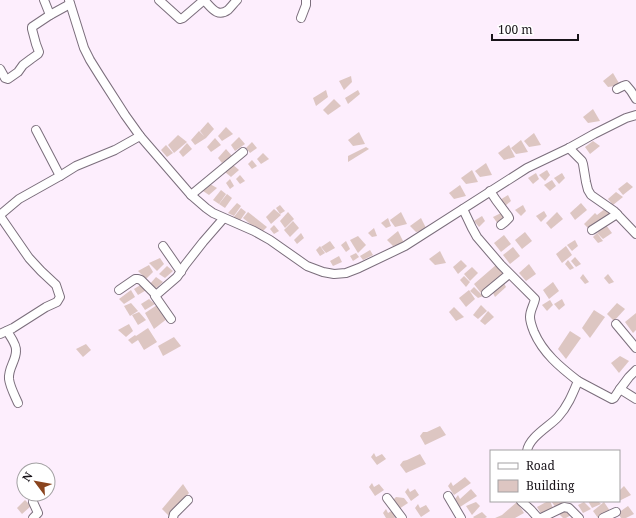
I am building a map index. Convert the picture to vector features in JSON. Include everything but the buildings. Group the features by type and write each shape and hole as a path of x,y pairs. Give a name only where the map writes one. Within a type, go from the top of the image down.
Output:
{"street":[{"path":"44,0 50,15"},
{"path":"159,0 180,19 204,0 216,13 226,11 237,0"},
{"path":"301,18 306,6 306,0"},
{"path":"0,69 5,78 8,79 18,72 22,65 38,54 39,52 32,28 69,2 84,48 125,115 140,136 192,195 206,208 224,219 254,231 270,240 307,266 323,272 334,274 346,273 359,268 405,246 526,168 569,148 626,118 636,115"},
{"path":"617,89 626,85 636,98"},
{"path":"36,130 60,176"},
{"path":"18,403 9,379 16,347 4,332 57,302 60,297 56,285 29,258 0,216 19,199 76,166 115,150 140,136"},
{"path":"569,148 582,161 588,190 591,194 606,204 636,234"},
{"path":"192,195 243,152"},
{"path":"490,191 509,218 501,225"},
{"path":"463,209 477,237 509,274 535,298 531,309 531,324 544,351 566,372 612,399 636,370"},
{"path":"592,230 617,214"},
{"path":"156,295 177,277 203,242 224,219"},
{"path":"163,246 181,272"},
{"path":"486,293 509,274"},
{"path":"119,290 135,279 141,280 156,295 156,298 171,319"},
{"path":"616,324 636,348"},
{"path":"529,449 539,432 558,418 571,398 578,380"},
{"path":"620,388 636,399"},
{"path":"448,496 462,518"},
{"path":"386,498 402,518"},
{"path":"174,518 174,514 188,500"},
{"path":"33,502 38,512 34,518"},
{"path":"521,502 538,518"},
{"path":"541,518 564,506 569,508 579,518"},
{"path":"604,518 616,512"}]}
